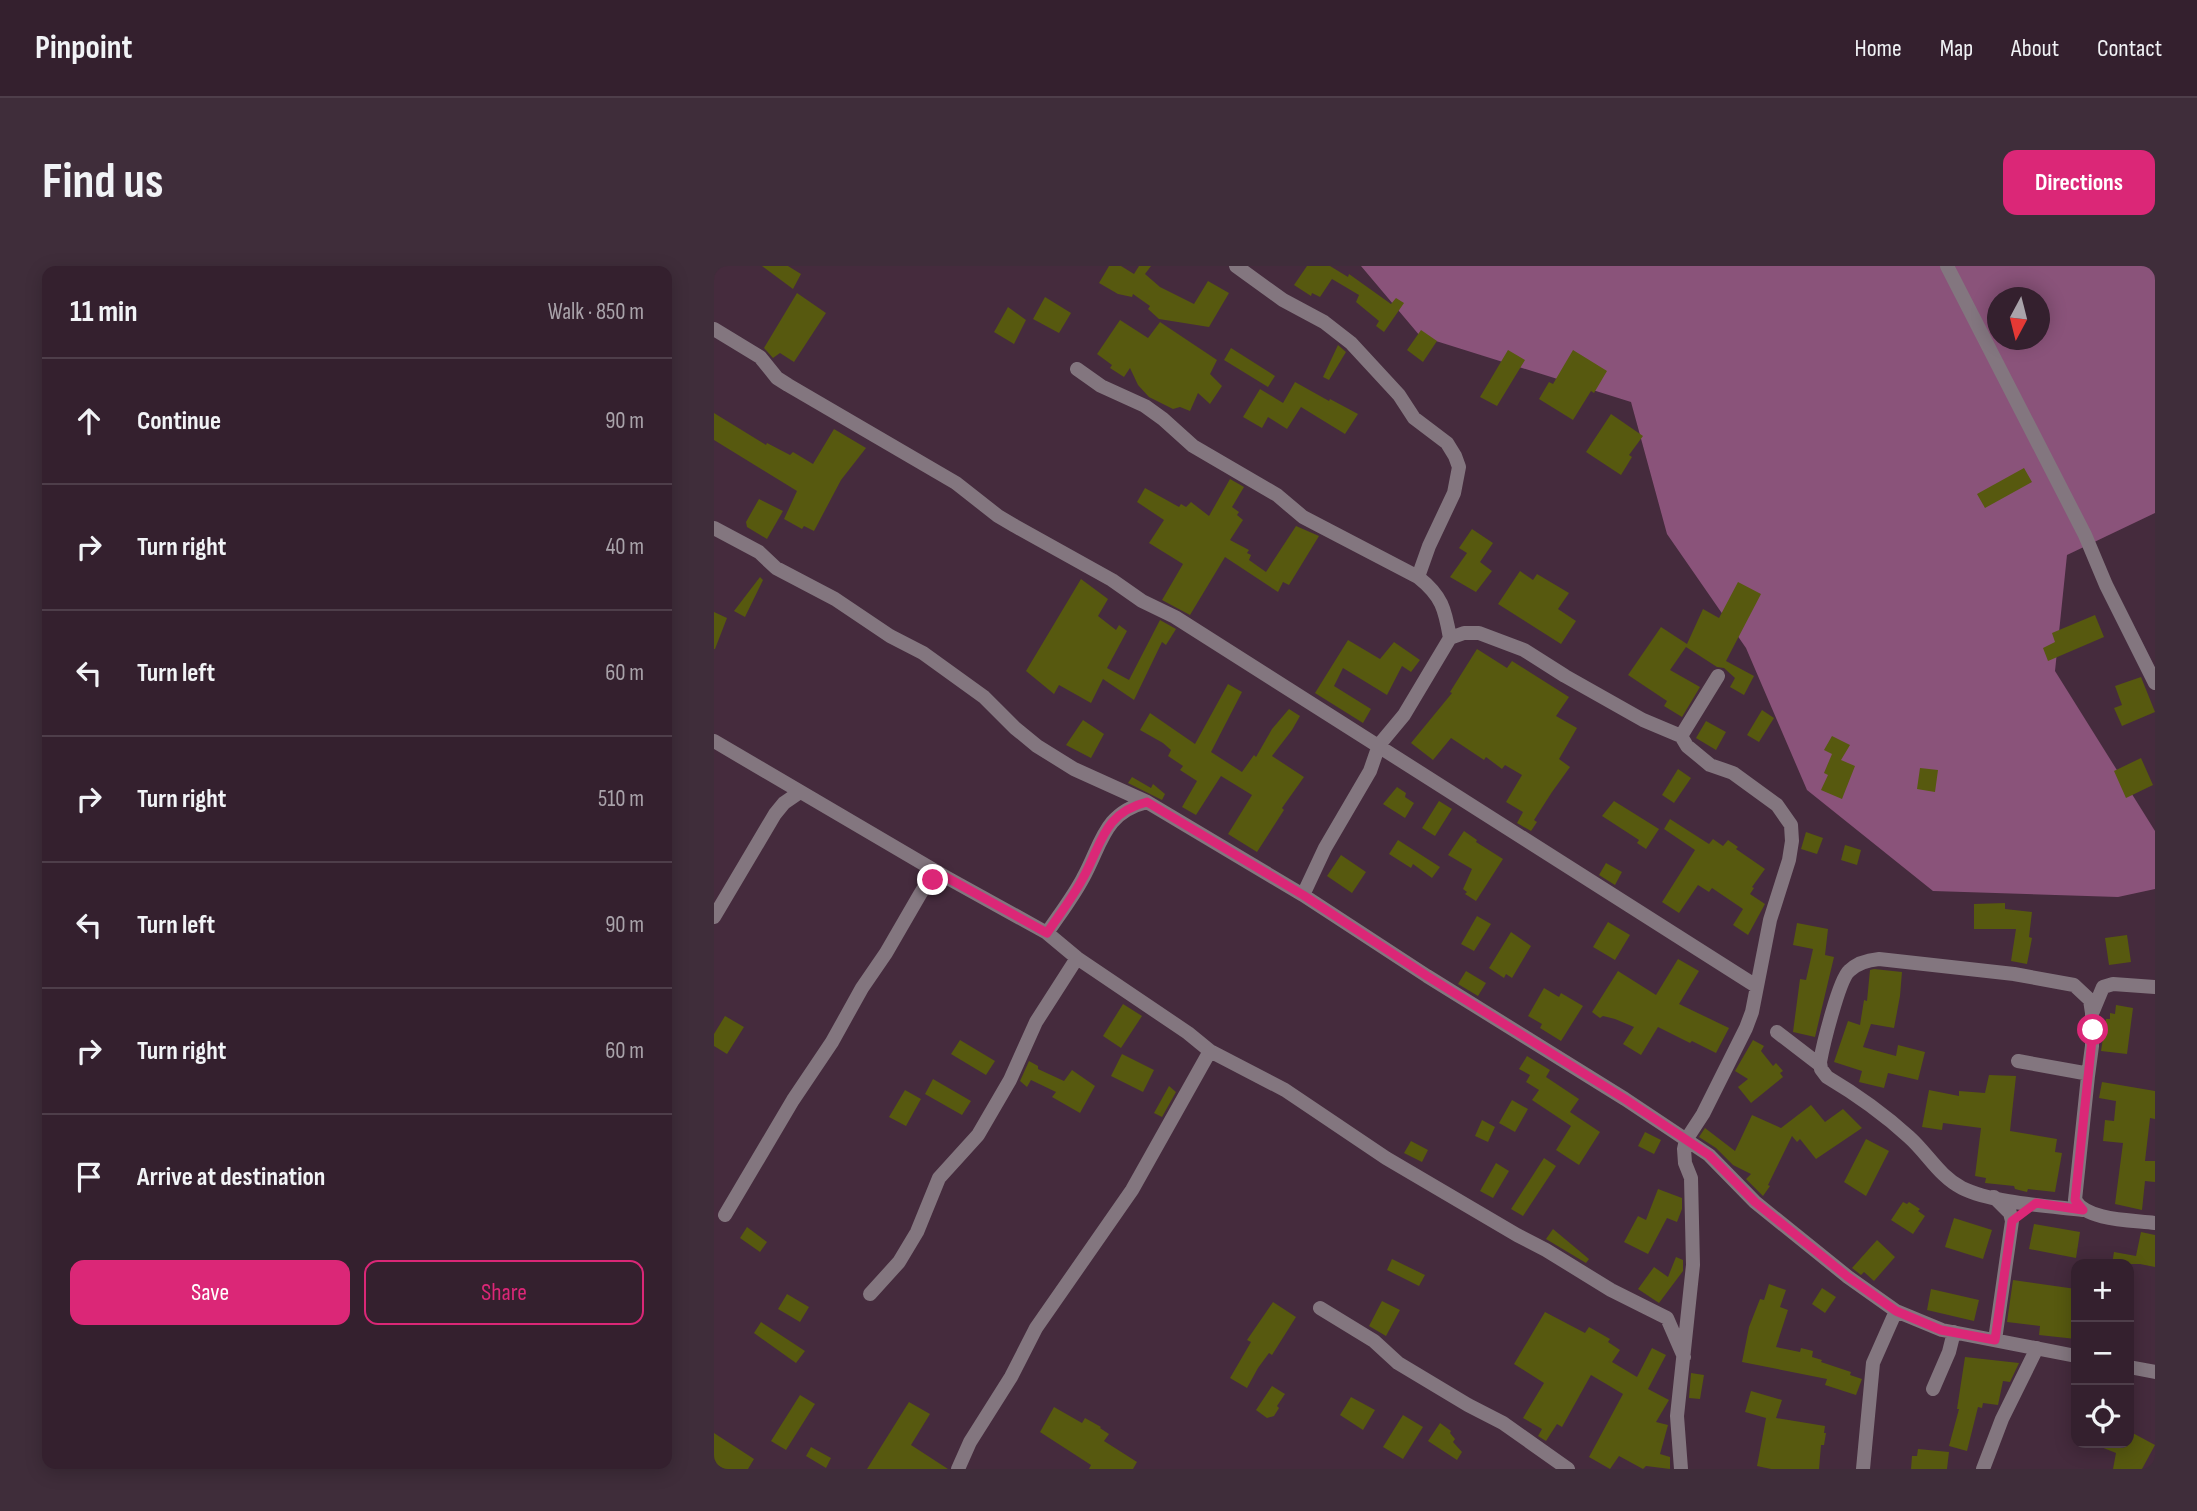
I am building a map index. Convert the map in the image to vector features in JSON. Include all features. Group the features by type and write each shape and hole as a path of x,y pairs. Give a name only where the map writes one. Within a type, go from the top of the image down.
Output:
{"street":[{"path":"1236,266 1283,300 1324,322 1351,343 1399,395 1414,418 1447,443 1455,456 1459,467 1454,494 1429,546 1418,578"},
{"path":"1947,266 2098,561 2106,585 2155,683"},
{"path":"714,329 760,357 777,377 788,385 956,483 1006,521 1112,580 1142,601 1175,617 1756,986"},
{"path":"1077,369 1101,386 1163,419 1193,446 1277,495 1303,517 1418,578 1434,590 1446,612 1450,638 1404,716 1379,746 1370,771 1325,848 1303,895"},
{"path":"714,528 759,552 776,568 835,598 890,636 943,666 984,697 1037,746 1074,769 1147,802 1303,895 1625,1099 1709,1155 1755,1202 1848,1277 1896,1311 1941,1330 2071,1355"},
{"path":"1450,638 1464,633 1479,633 1524,650 1632,714 1681,736 1687,746 1710,765 1733,773 1777,805 1791,825 1792,841 1788,860 1770,920 1746,1028 1703,1114 1686,1140 1683,1155 1691,1178 1693,1265 1677,1416 1681,1469"},
{"path":"1681,736 1718,676"},
{"path":"714,741 1047,933 1077,958 1188,1033 1210,1051 1285,1090 1386,1158 1611,1290 1667,1318 1685,1359"},
{"path":"714,918 775,814 784,803 800,792"},
{"path":"1047,933 1085,874 1107,829 1129,807 1147,802"},
{"path":"726,1215 793,1100 832,1042 925,886 944,876"},
{"path":"870,1294 899,1262 917,1232 939,1178 978,1135 1010,1080 1036,1021 1077,958"},
{"path":"1820,1065 1840,984 1846,972 1868,960 1894,960 2074,985 2090,1000 2092,1013 2092,1046 2075,1200 2083,1210"},
{"path":"2092,1013 2103,987 2113,984 2155,987"},
{"path":"1777,1032 1820,1065 1826,1077 1906,1135 1947,1179 1971,1192 2155,1223"},
{"path":"958,1469 970,1442 1011,1377 1036,1328 1132,1190 1210,1051"},
{"path":"2018,1061 2088,1076"},
{"path":"1691,1178 1709,1155"},
{"path":"1993,1196 2010,1213 2012,1221 1995,1340"},
{"path":"2012,1221 2036,1203"},
{"path":"1320,1308 1374,1341 1398,1363 1503,1423 1569,1469"},
{"path":"1863,1469 1872,1363 1896,1311"},
{"path":"1933,1389 1946,1363 1954,1332"},
{"path":"1983,1469 2002,1419 2032,1362 2036,1348"},
{"path":"2134,1368 2155,1372"}],"shaded area":[{"path":"1361,266 2155,266 2155,513 2067,555 2055,671 2155,831 2155,889 2118,897 1933,891 1807,790 1746,648 1667,534 1631,402 1420,336"}],"building":[{"path":"762,266 788,266 801,274 793,289"},
{"path":"1109,266 1121,266 1134,274 1139,266 1151,266 1145,274 1160,287 1194,304 1208,281 1229,293 1209,327 1159,319 1148,309 1150,306 1133,294 1132,297 1118,294 1099,283"},
{"path":"1307,266 1330,266 1348,277 1349,274 1391,304 1396,298 1404,303 1384,332 1376,326 1379,321 1356,302 1359,295 1332,279 1320,297 1312,293 1311,296 1294,285"},
{"path":"797,293 826,313 794,362 780,353 773,358 764,348"},
{"path":"1045,297 1071,313 1059,333 1033,319"},
{"path":"1008,307 1026,320 1014,344 994,332"},
{"path":"1120,320 1148,338 1160,322 1217,360 1210,374 1222,386 1210,404 1198,393 1190,411 1180,407 1173,409 1149,397 1138,385 1130,368 1124,377 1110,368 1112,365 1097,354"},
{"path":"1421,330 1437,341 1423,362 1407,350"},
{"path":"1338,345 1346,352 1329,380 1323,377"},
{"path":"1231,348 1275,376 1268,387 1224,360"},
{"path":"1508,350 1525,360 1497,406 1480,397"},
{"path":"1573,350 1607,371 1573,420 1539,399 1549,382 1553,384"},
{"path":"1295,382 1358,414 1345,434 1301,407 1287,429 1268,417 1262,428 1243,417 1260,389 1283,403"},
{"path":"714,413 766,445 767,443 790,455 793,452 813,464 834,429 866,448 841,480 814,531 804,526 802,529 784,519 797,491 714,440"},
{"path":"1611,414 1643,436 1629,455 1632,457 1621,475 1586,452"},
{"path":"2024,468 2032,482 1985,508 1977,494"},
{"path":"1230,479 1244,487 1232,507 1239,512 1237,515 1243,520 1230,540 1249,550 1249,560 1266,572 1296,526 1319,536 1289,585 1283,582 1278,592 1225,557 1190,615 1162,600 1183,564 1149,543 1164,520 1137,502 1145,488 1179,507 1181,504 1186,507 1191,502 1209,516"},
{"path":"759,499 783,511 767,539 747,527 746,522"},
{"path":"1472,529 1493,543 1480,562 1492,571 1476,592 1450,577 1467,553 1459,548"},
{"path":"1520,571 1533,580 1537,574 1569,593 1558,609 1576,621 1561,644 1498,604"},
{"path":"760,577 763,580 745,617 734,611"},
{"path":"1081,579 1108,599 1098,616 1116,630 1119,625 1127,631 1107,668 1129,680 1160,620 1176,629 1166,645 1162,642 1134,700 1103,679 1091,703 1059,685 1054,694 1026,671"},
{"path":"1738,582 1761,594 1726,661 1754,676 1744,695 1730,687 1735,678 1724,668 1717,667 1686,647 1670,670 1700,687 1682,717 1664,706 1667,701 1628,675 1661,627 1687,644 1703,609 1719,618"},
{"path":"714,612 727,618 715,649 714,649"},
{"path":"2095,615 2104,637 2048,661 2043,648 2055,642 2052,633"},
{"path":"1348,640 1380,659 1394,642 1420,660 1411,672 1402,666 1387,695 1343,668 1334,686 1371,709 1363,723 1315,693"},
{"path":"1477,649 1507,668 1512,661 1569,697 1556,716 1577,728 1559,759 1570,767 1534,820 1537,822 1531,831 1517,823 1523,812 1506,802 1522,775 1505,765 1502,769 1486,757 1484,760 1451,738 1433,760 1411,743 1452,693 1450,692"},
{"path":"2141,677 2155,712 2122,726 2114,708 2122,705 2115,686"},
{"path":"1228,684 1242,692 1211,752 1242,772 1254,755 1256,757 1272,729 1289,709 1300,716 1272,756 1304,777 1282,808 1284,810 1257,852 1228,834 1252,795 1221,776 1196,815 1182,807 1197,781 1180,770 1183,766 1168,756 1171,750 1140,730 1150,713 1195,744"},
{"path":"1762,710 1774,718 1759,742 1747,735"},
{"path":"1083,720 1104,734 1091,758 1066,745"},
{"path":"1706,721 1726,732 1716,750 1696,738"},
{"path":"1832,736 1850,745 1841,760 1855,766 1842,799 1821,790 1828,775 1824,773 1832,754 1824,750"},
{"path":"2141,758 2153,785 2126,798 2114,771"},
{"path":"1920,768 1938,770 1935,792 1917,789"},
{"path":"1678,769 1691,778 1674,803 1662,795"},
{"path":"1132,777 1151,788 1153,784 1165,794 1162,800 1128,783"},
{"path":"1397,787 1414,803 1405,818 1383,804"},
{"path":"1439,801 1452,809 1435,836 1422,828"},
{"path":"1614,801 1659,829 1646,849 1637,843 1639,840 1602,816"},
{"path":"1670,819 1709,844 1713,839 1723,846 1728,840 1738,847 1736,849 1765,869 1750,894 1765,904 1748,935 1733,925 1743,909 1712,888 1709,892 1698,885 1679,913 1662,902 1695,850 1664,829"},
{"path":"1464,831 1503,859 1476,901 1465,894 1467,892 1463,889 1472,869 1448,855"},
{"path":"1806,832 1823,838 1817,854 1801,849"},
{"path":"1398,840 1440,867 1432,878 1413,864 1411,868 1389,854"},
{"path":"1845,845 1861,850 1857,865 1841,860"},
{"path":"1341,855 1366,872 1352,893 1327,876"},
{"path":"1606,863 1622,872 1615,885 1599,875"},
{"path":"2005,903 2005,909 2032,912 2029,937 2032,938 2027,964 2011,961 2016,929 1974,929 1974,904"},
{"path":"1477,916 1491,924 1474,951 1461,944"},
{"path":"1608,922 1630,935 1615,960 1593,947"},
{"path":"1797,923 1828,929 1825,955 1834,957 1815,1037 1793,1032 1800,979 1806,980 1813,949 1793,945"},
{"path":"1511,932 1531,946 1512,978 1506,974 1504,978 1489,968"},
{"path":"2127,935 2131,962 2109,965 2105,938"},
{"path":"1678,959 1699,971 1679,1004 1729,1028 1716,1053 1658,1027 1641,1055 1623,1044 1634,1027 1615,1019 1603,1016 1600,1018 1592,1012 1618,971 1656,995"},
{"path":"1870,970 1902,972 1900,996 1894,1028 1871,1024 1863,1047 1896,1056 1898,1045 1925,1052 1918,1080 1888,1073 1884,1088 1859,1082 1862,1071 1834,1062 1848,1021 1860,1025 1864,1000 1867,1001"},
{"path":"1466,971 1486,983 1478,996 1458,984"},
{"path":"1544,988 1559,997 1561,993 1583,1006 1561,1041 1540,1028 1542,1024 1528,1016"},
{"path":"1123,1004 1142,1016 1121,1048 1103,1036"},
{"path":"2116,1005 2133,1008 2127,1054 2101,1051 2106,1019 2110,1019 2110,1013 2115,1014"},
{"path":"725,1016 744,1027 727,1054 714,1046 714,1034"},
{"path":"960,1040 995,1061 986,1075 951,1054"},
{"path":"1753,1040 1764,1046 1761,1051 1773,1066 1776,1063 1783,1071 1780,1073 1783,1077 1751,1103 1738,1087 1748,1079 1735,1071"},
{"path":"1122,1054 1154,1070 1143,1092 1111,1076"},
{"path":"1527,1056 1550,1070 1546,1077 1579,1099 1570,1112 1600,1132 1579,1165 1556,1150 1571,1126 1532,1100 1539,1090 1526,1082 1530,1075 1519,1069"},
{"path":"1029,1061 1038,1066 1038,1069 1064,1081 1072,1070 1095,1086 1080,1113 1052,1097 1056,1092 1031,1080 1027,1087 1020,1081"},
{"path":"1989,1075 2016,1076 2010,1131 2057,1139 2055,1152 2062,1153 2055,1192 2028,1189 2027,1192 2015,1189 2014,1186 1985,1183 1986,1178 1975,1176 1981,1128 1943,1123 1942,1130 1922,1127 1929,1090 1959,1096 1959,1091 1985,1093"},
{"path":"933,1079 971,1101 962,1115 925,1094"},
{"path":"2102,1082 2155,1091 2155,1119 2150,1118 2145,1161 2155,1161 2155,1182 2145,1181 2142,1210 2115,1204 2123,1143 2103,1141 2105,1120 2114,1121 2116,1101 2099,1098"},
{"path":"1169,1086 1176,1092 1162,1117 1154,1113"},
{"path":"905,1090 921,1099 906,1126 889,1117"},
{"path":"1512,1100 1528,1109 1515,1132 1499,1123"},
{"path":"1811,1105 1825,1122 1843,1109 1862,1128 1816,1159 1800,1139 1797,1142 1792,1136 1763,1196 1746,1179 1751,1174 1733,1165 1716,1148 1699,1137 1705,1128 1735,1151 1752,1115 1781,1128"},
{"path":"1482,1120 1495,1127 1488,1142 1475,1136"},
{"path":"1645,1132 1661,1140 1654,1154 1638,1146"},
{"path":"1866,1139 1889,1151 1866,1196 1844,1182"},
{"path":"1411,1141 1428,1150 1422,1162 1404,1153"},
{"path":"1544,1158 1556,1166 1523,1216 1511,1209"},
{"path":"1496,1163 1509,1171 1493,1198 1480,1191"},
{"path":"1658,1189 1682,1198 1682,1209 1677,1222 1667,1218 1648,1254 1624,1242 1638,1216 1646,1220"},
{"path":"1903,1202 1909,1202 1920,1209 1918,1211 1925,1216 1913,1234 1891,1220"},
{"path":"1954,1218 1992,1230 1983,1259 1945,1247"},
{"path":"2034,1224 2080,1232 2076,1258 2029,1249"},
{"path":"747,1227 767,1242 760,1252 740,1238"},
{"path":"1553,1229 1589,1259 1586,1263 1546,1239"},
{"path":"2141,1232 2155,1235 2155,1267 2134,1264 2134,1259 2113,1259 2114,1252 2136,1256"},
{"path":"1877,1240 1895,1257 1874,1281 1864,1272 1861,1275 1852,1268"},
{"path":"1676,1257 1683,1260 1683,1271 1659,1303 1638,1289 1654,1267 1668,1277"},
{"path":"1392,1259 1425,1275 1419,1286 1387,1270"},
{"path":"2013,1280 2071,1288 2071,1338 2039,1335 2040,1326 2007,1322"},
{"path":"1769,1284 1786,1290 1780,1307 1788,1310 1776,1347 1800,1352 1801,1348 1813,1351 1812,1357 1822,1360 1821,1362 1851,1372 1850,1375 1862,1379 1856,1395 1825,1385 1827,1379 1742,1362 1749,1327 1760,1299 1764,1300"},
{"path":"1822,1288 1836,1297 1825,1313 1812,1304"},
{"path":"1931,1289 1979,1300 1974,1321 1927,1310"},
{"path":"787,1294 809,1307 800,1322 778,1309"},
{"path":"1382,1301 1400,1310 1386,1336 1369,1326"},
{"path":"1273,1302 1296,1317 1272,1355 1269,1353 1258,1368 1247,1388 1230,1378 1251,1342 1247,1340"},
{"path":"1545,1312 1585,1333 1589,1327 1610,1339 1608,1342 1620,1350 1612,1362 1637,1377 1652,1348 1666,1355 1648,1389 1669,1400 1656,1422 1668,1425 1660,1454 1670,1457 1670,1469 1646,1466 1643,1469 1619,1456 1610,1469 1589,1457 1623,1394 1591,1375 1562,1427 1557,1424 1546,1441 1538,1436 1542,1429 1523,1418 1544,1383 1514,1364"},
{"path":"761,1322 805,1351 796,1363 754,1333"},
{"path":"1965,1357 2019,1363 2010,1382 2003,1381 1998,1405 1983,1403 1982,1408 1978,1407 1967,1451 1949,1446 1959,1409"},
{"path":"1691,1373 1704,1375 1700,1399 1689,1398"},
{"path":"1272,1386 1285,1394 1274,1416 1267,1418 1256,1410"},
{"path":"1751,1391 1782,1400 1776,1418 1825,1426 1819,1469 1771,1469 1757,1466 1766,1418 1745,1412"},
{"path":"800,1395 815,1404 786,1450 771,1441"},
{"path":"1351,1397 1375,1410 1363,1430 1340,1415"},
{"path":"909,1402 930,1414 911,1445 948,1469 867,1469"},
{"path":"1054,1407 1082,1423 1085,1418 1101,1427 1109,1434 1104,1441 1137,1462 1133,1469 1089,1469 1091,1465 1040,1432"},
{"path":"1403,1415 1423,1427 1403,1459 1383,1447"},
{"path":"1440,1423 1451,1431 1455,1439 1453,1442 1462,1452 1457,1460 1428,1441"},
{"path":"714,1433 754,1459 748,1469 724,1469 714,1463"},
{"path":"2134,1434 2155,1445 2142,1469 2113,1469 2116,1453 2104,1448 2134,1448"},
{"path":"811,1447 831,1458 826,1468 806,1456"},
{"path":"1918,1449 1949,1452 1947,1469 1911,1469 1912,1456 1917,1456"}],"route":[{"path":"933,880 944,876 1047,933 1075,892 1107,829 1129,807 1147,802 1303,895 1709,1155 1755,1202 1848,1277 1896,1311 1941,1330 1995,1340 2012,1221 2036,1203 2083,1210 2075,1200 2076,1181 2093,1030"}]}
